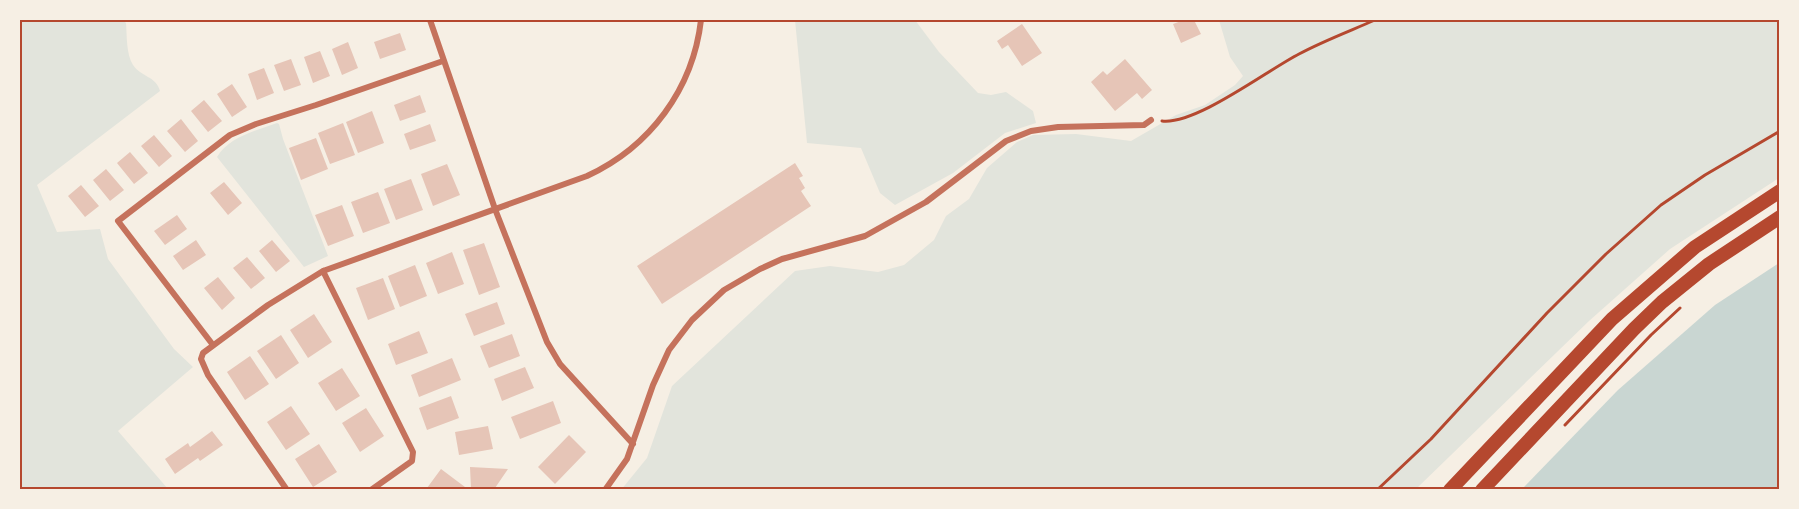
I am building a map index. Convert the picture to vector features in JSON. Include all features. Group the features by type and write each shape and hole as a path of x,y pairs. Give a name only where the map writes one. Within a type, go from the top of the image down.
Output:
{"highway":[{"path":"1450,489 1612,319 1695,247 1779,191"},
{"path":"1482,489 1634,328 1662,302 1709,264 1779,217"}],"street":[{"path":"430,20 495,209 553,355 633,444"},
{"path":"287,489 207,375 201,359 202,353 268,305 323,271 587,176 603,168 634,147 659,121 679,90 694,56 701,20"},
{"path":"213,345 118,221 230,135 256,124 443,61"},
{"path":"605,489 627,459 652,385 669,350 692,320 724,290 759,269 782,260 866,236 926,202 1006,141 1030,131 1058,127 1144,125 1151,120"},
{"path":"323,271 413,452 412,460 371,489"}],"path":[{"path":"1151,120 1170,122 1200,112 1299,53 1376,20"},
{"path":"1377,489 1431,439 1547,313 1606,254 1661,205 1705,175 1779,131"},
{"path":"1563,428 1651,335 1684,304"}],"shaded area":[{"path":"20,20 123,20 126,23 128,50 133,65 152,79 160,91 37,185 57,232 100,229 108,259 174,349 193,367 118,431 168,489 20,489"},
{"path":"795,20 915,20 939,52 978,93 991,95 1006,92 1033,111 1036,123 1005,133 953,173 895,205 880,193 861,148 807,143"},
{"path":"1219,20 1779,20 1779,178 1670,249 1589,321 1416,489 621,490 647,458 672,386 795,271 830,266 878,272 904,265 934,240 946,216 969,199 987,168 1017,142 1033,135 1076,134 1131,141 1176,115 1205,105 1235,85 1243,76 1230,57"},
{"path":"277,123 328,256 304,267 217,157 228,144 235,140"},
{"path":"1779,263 1779,489 1522,489 1618,390 1715,305"}],"building":[{"path":"1184,20 1194,20 1201,34 1181,43 1173,24"},
{"path":"1022,24 1042,53 1022,66 1008,45 1002,49 997,41"},
{"path":"400,33 406,50 380,59 374,42"},
{"path":"348,42 358,68 342,75 332,49"},
{"path":"320,51 330,76 313,83 304,57"},
{"path":"291,59 301,85 284,91 274,65"},
{"path":"1125,59 1152,90 1142,99 1137,93 1115,111 1091,82 1103,71 1107,75"},
{"path":"264,68 274,93 257,100 248,74"},
{"path":"232,84 247,107 232,117 217,94"},
{"path":"420,95 426,112 400,121 394,105"},
{"path":"204,100 222,121 208,132 191,111"},
{"path":"372,111 384,143 358,153 346,122"},
{"path":"181,119 198,141 185,152 167,131"},
{"path":"343,123 355,155 330,164 318,133"},
{"path":"430,124 436,141 410,150 404,134"},
{"path":"154,135 172,156 159,167 141,146"},
{"path":"316,138 328,169 301,180 289,148"},
{"path":"130,152 148,173 134,184 117,163"},
{"path":"795,163 803,176 799,178 805,188 801,191 811,206 662,304 637,266"},
{"path":"447,164 460,195 433,206 421,174"},
{"path":"106,169 124,190 110,201 93,180"},
{"path":"411,179 423,210 396,220 384,189"},
{"path":"224,182 242,203 228,215 210,193"},
{"path":"81,185 99,206 85,217 68,196"},
{"path":"378,192 390,223 363,233 351,202"},
{"path":"342,205 354,236 328,246 315,215"},
{"path":"177,215 187,229 165,245 154,231"},
{"path":"196,240 206,255 183,270 173,256"},
{"path":"272,240 290,261 276,272 259,251"},
{"path":"484,243 500,287 479,295 463,250"},
{"path":"452,252 464,284 438,294 426,263"},
{"path":"247,257 265,278 251,289 233,268"},
{"path":"415,265 427,296 400,307 388,276"},
{"path":"218,277 235,298 222,310 204,288"},
{"path":"383,278 395,309 368,320 356,288"},
{"path":"497,302 505,324 474,336 465,314"},
{"path":"314,314 332,342 308,358 290,330"},
{"path":"419,331 428,353 396,365 388,344"},
{"path":"512,334 520,356 489,368 480,346"},
{"path":"281,335 299,363 276,379 257,351"},
{"path":"250,356 269,384 245,400 227,372"},
{"path":"452,358 461,380 419,397 411,375"},
{"path":"525,367 534,388 502,401 494,379"},
{"path":"342,368 360,396 336,411 318,383"},
{"path":"451,396 459,418 427,430 419,408"},
{"path":"553,401 561,423 520,439 511,417"},
{"path":"291,406 310,434 286,450 267,422"},
{"path":"366,408 384,436 360,452 342,423"},
{"path":"488,426 493,449 459,455 455,432"},
{"path":"212,431 223,445 200,461 198,458 175,474 165,459 188,443 190,447"},
{"path":"569,435 586,452 555,484 538,467"},
{"path":"319,444 337,472 313,487 295,459"},
{"path":"470,467 508,469 495,488 471,489"},
{"path":"441,469 469,490 427,488"}]}
